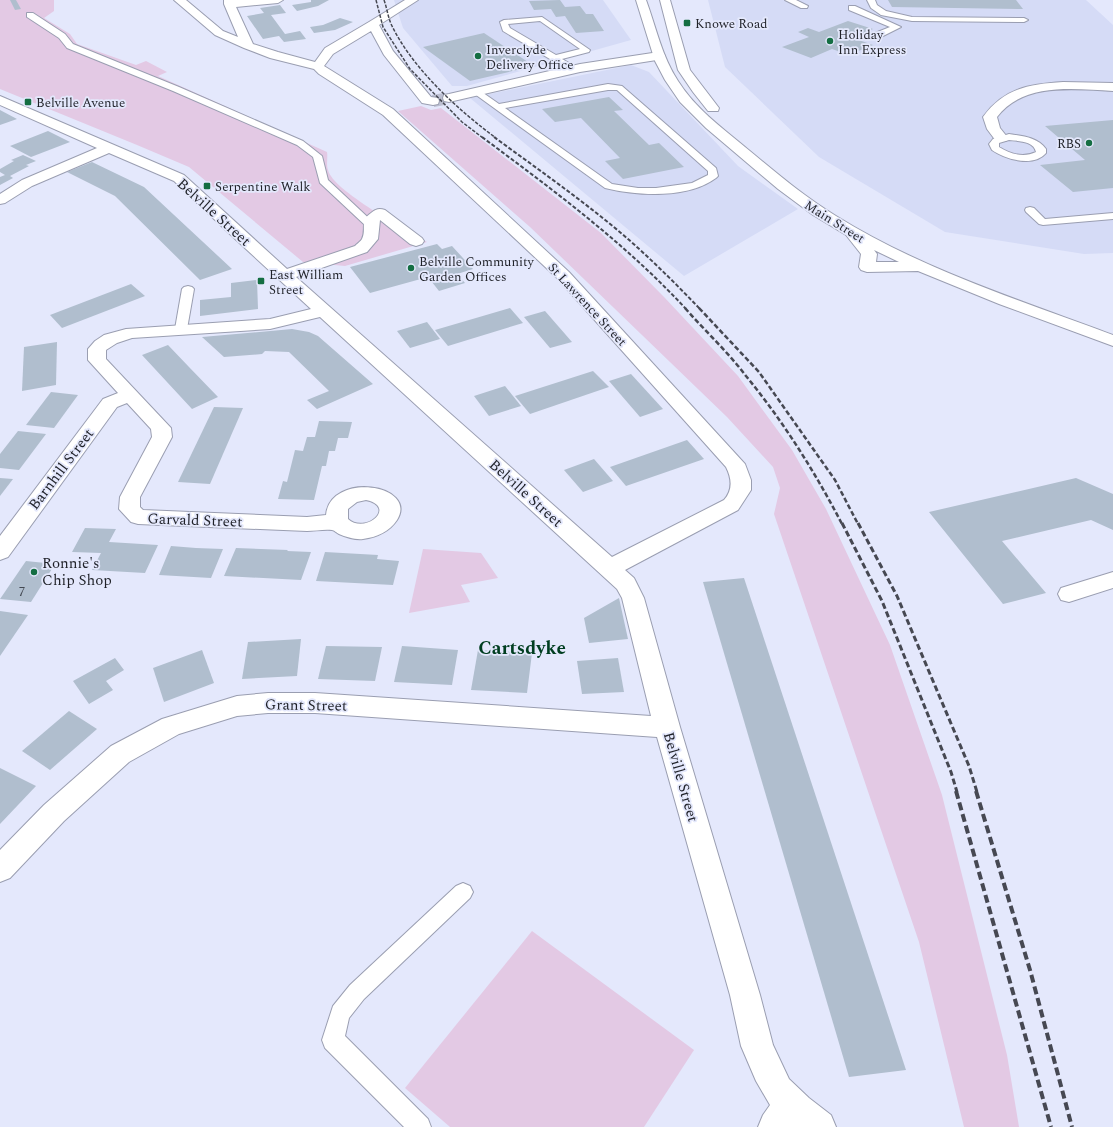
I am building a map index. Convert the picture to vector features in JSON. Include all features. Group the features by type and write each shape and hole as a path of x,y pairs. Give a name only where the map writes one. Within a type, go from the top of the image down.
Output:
{"main road":[{"name":"St Lawrence Street","path":"179,0 219,33 248,46 274,55 318,66 323,71 388,112 563,276 735,464 742,483 737,500 731,505 610,568"},
{"path":"248,46 229,2 278,0"},
{"path":"318,66 329,51 413,0"},
{"name":"Main Street","path":"641,0 659,56 669,78 678,90 710,124 789,190 813,208 851,232 923,268 1113,342"},
{"path":"665,0 680,60 689,79 717,112 759,147"},
{"path":"373,24 388,52 427,100 433,101"},
{"path":"449,98 573,69 628,59 659,56"},
{"path":"1001,138 994,129 990,117 995,107 1006,98 1048,86 1073,85 1113,87"},
{"name":"Belville Street","path":"0,100 24,112 179,178 284,276 626,584 633,598 667,727 745,995 757,1046 782,1107"},
{"path":"0,200 27,183 109,148"},
{"name":"Main Street","path":"770,157 814,192 856,219 903,244 978,277 1113,327"},
{"path":"284,276 361,249 370,238 372,219 380,213 416,240"},
{"path":"851,232 869,254 867,267 923,268"},
{"path":"181,329 270,324 324,311"},
{"name":"Garvald Street","path":"181,329 121,334 104,341 97,349 97,360 161,428 162,437 130,497 129,509 138,517 307,524 338,522"},
{"name":"Barnhill Street","path":"0,552 110,404 129,395"},
{"path":"1069,594 1113,580"},
{"name":"Grant Street","path":"0,869 54,813 120,754 171,726 237,706 268,703 315,703 667,727"},
{"path":"782,1107 819,1127"}],"lane":[{"path":"789,0 804,6"},
{"path":"871,0 874,6 884,13 912,19 1024,20"},
{"path":"852,8 897,26 878,35"},
{"path":"30,15 62,36 70,46 176,89 300,143 317,156 323,181 371,225"},
{"path":"555,58 586,50 542,19 504,22 506,29 573,69"},
{"path":"476,92 609,186 626,191 661,192 705,183 712,176 713,170 619,88 608,87 498,107"},
{"path":"1030,210 1043,222 1113,216"},
{"path":"181,329 188,289"},
{"path":"420,1127 333,1040 340,1013 357,992 463,892"}],"shaded area":[{"path":"0,0 54,0 54,11 44,18 70,34 77,44 136,65 146,61 167,72 158,76 327,152 328,170 333,179 343,188 356,199 427,242 345,266 303,262 189,167 0,89"},
{"path":"394,0 603,0 631,40 467,86 452,86 403,28"},
{"path":"708,0 1086,0 1113,25 1113,253 1084,254 945,232 819,157 725,67"},
{"path":"631,65 649,72 738,166 798,209 684,276 470,98"},
{"path":"421,106 431,110 441,108 601,233 665,298 738,376 792,450 826,509 890,645 942,795 1007,1055 1019,1127 964,1127 919,942 774,514 780,488 773,467 727,417 530,227 398,111"},
{"path":"423,549 481,553 498,578 461,585 470,602 409,613"},
{"path":"532,931 694,1050 644,1127 450,1127 405,1088"}],"building":[{"path":"10,0 16,0 21,9 15,10"},
{"path":"311,0 329,0 318,6 297,11 292,5 311,2"},
{"path":"560,0 565,7 580,6 586,14 593,14 604,31 576,33 565,16 556,17 551,9 534,10 529,1"},
{"path":"888,0 1016,0 1023,9 892,7"},
{"path":"280,5 286,13 271,15 285,34 300,31 306,39 284,42 279,36 263,39 247,16 264,13 260,8"},
{"path":"340,18 353,22 335,30 314,33 310,27 323,25"},
{"name":"Holiday Inn Express","path":"848,21 873,29 853,38 873,45 849,55 832,49 811,58 782,47 809,37 798,32 808,28 819,32"},
{"name":"Inverclyde Delivery Office","path":"484,33 534,66 470,81 423,47"},
{"path":"609,97 623,110 614,111 649,145 659,143 684,167 623,179 605,161 620,158 581,118 555,122 542,109"},
{"path":"0,110 17,119 0,125"},
{"name":"RBS","path":"1113,120 1113,188 1073,192 1040,165 1085,160 1045,126"},
{"path":"48,131 70,142 31,157 10,146"},
{"path":"23,155 36,161 26,165 29,166 10,176 13,178 0,185 0,177 5,175 0,172 0,169 14,161 11,160"},
{"path":"92,162 144,187 232,269 200,280 115,196 67,172"},
{"name":"Belville Community Garden Offices","path":"437,244 442,249 452,246 473,269 457,274 465,283 439,291 428,277 370,293 350,267"},
{"path":"257,280 258,309 200,316 200,300 231,297 231,283"},
{"path":"131,284 145,296 62,328 50,315"},
{"path":"510,308 523,323 448,346 435,330"},
{"path":"545,311 572,342 550,348 524,317"},
{"path":"427,322 440,339 410,348 397,331"},
{"path":"292,329 309,332 318,336 373,384 317,409 307,400 329,391 289,352 265,351 262,354 224,357 202,337"},
{"path":"57,342 56,385 22,391 24,347"},
{"path":"168,345 218,397 192,409 142,355"},
{"path":"593,371 609,387 530,414 515,396"},
{"path":"631,374 663,409 640,417 609,381"},
{"path":"505,386 521,406 489,416 474,396"},
{"path":"51,392 78,395 54,428 26,425"},
{"path":"214,407 243,408 210,484 178,482"},
{"path":"319,421 352,422 348,438 338,438 335,451 329,451 326,466 322,466 314,500 278,499 283,481 287,482 295,450 303,451 307,437 315,437"},
{"path":"18,431 46,434 19,470 0,468 0,454"},
{"path":"687,440 704,459 626,486 610,467"},
{"path":"594,459 613,481 583,492 564,470"},
{"path":"0,478 13,479 0,496"},
{"path":"1076,478 1113,494 1113,530 1091,520 1002,541 1046,593 1003,604 929,512"},
{"path":"85,528 116,529 109,542 158,545 145,573 92,570 101,553 72,552"},
{"path":"171,546 223,549 211,578 159,575"},
{"path":"236,548 311,552 301,580 224,576"},
{"path":"325,552 378,555 377,559 399,561 393,585 316,581"},
{"path":"26,561 55,564 31,602 0,599"},
{"path":"744,578 906,1070 849,1077 703,582"},
{"path":"619,598 628,639 589,643 584,618"},
{"path":"0,611 28,615 0,656"},
{"path":"301,639 297,676 242,679 248,642"},
{"path":"326,646 382,647 375,681 318,679"},
{"path":"402,646 458,650 452,685 394,682"},
{"path":"202,650 214,683 164,702 153,668"},
{"path":"478,650 532,653 527,693 471,690"},
{"path":"115,658 124,670 106,681 113,690 89,704 73,681"},
{"path":"618,658 624,692 582,694 577,661"},
{"path":"69,711 97,729 50,770 22,751"},
{"path":"0,768 36,786 0,824"}],"tunnel":[{"path":"433,101 449,98"}],"railway":[{"path":"376,0 383,27 410,69 462,122 483,138"},
{"path":"384,0 392,26 401,42 424,73 452,102 496,138"},
{"path":"482,137 588,218 663,285 686,309"},
{"path":"494,137 562,186 612,225 656,264 700,309"},
{"path":"685,308 732,358 760,393 810,466 842,524"},
{"path":"699,308 759,372 835,480 858,524"},
{"path":"842,523 882,601 951,772 957,792"},
{"path":"858,523 897,596 969,766 977,792"},
{"path":"956,791 1051,1127"},
{"path":"976,791 1030,970 1072,1127"}],"place":[{"name":"Knowe Road","path":"687,23"},
{"name":"Holiday Inn Express","path":"830,41"},
{"name":"Inverclyde Delivery Office","path":"478,56"},
{"name":"Belville Avenue","path":"28,102"},
{"name":"RBS","path":"1089,143"},
{"name":"Serpentine Walk","path":"207,186"},
{"name":"Belville Community Garden Offices","path":"411,268"},
{"name":"East William Street","path":"261,281"},
{"name":"Ronnie's Chip Shop","path":"34,572"}],"district":[{"name":"Cartsdyke","path":"522,647"}]}
